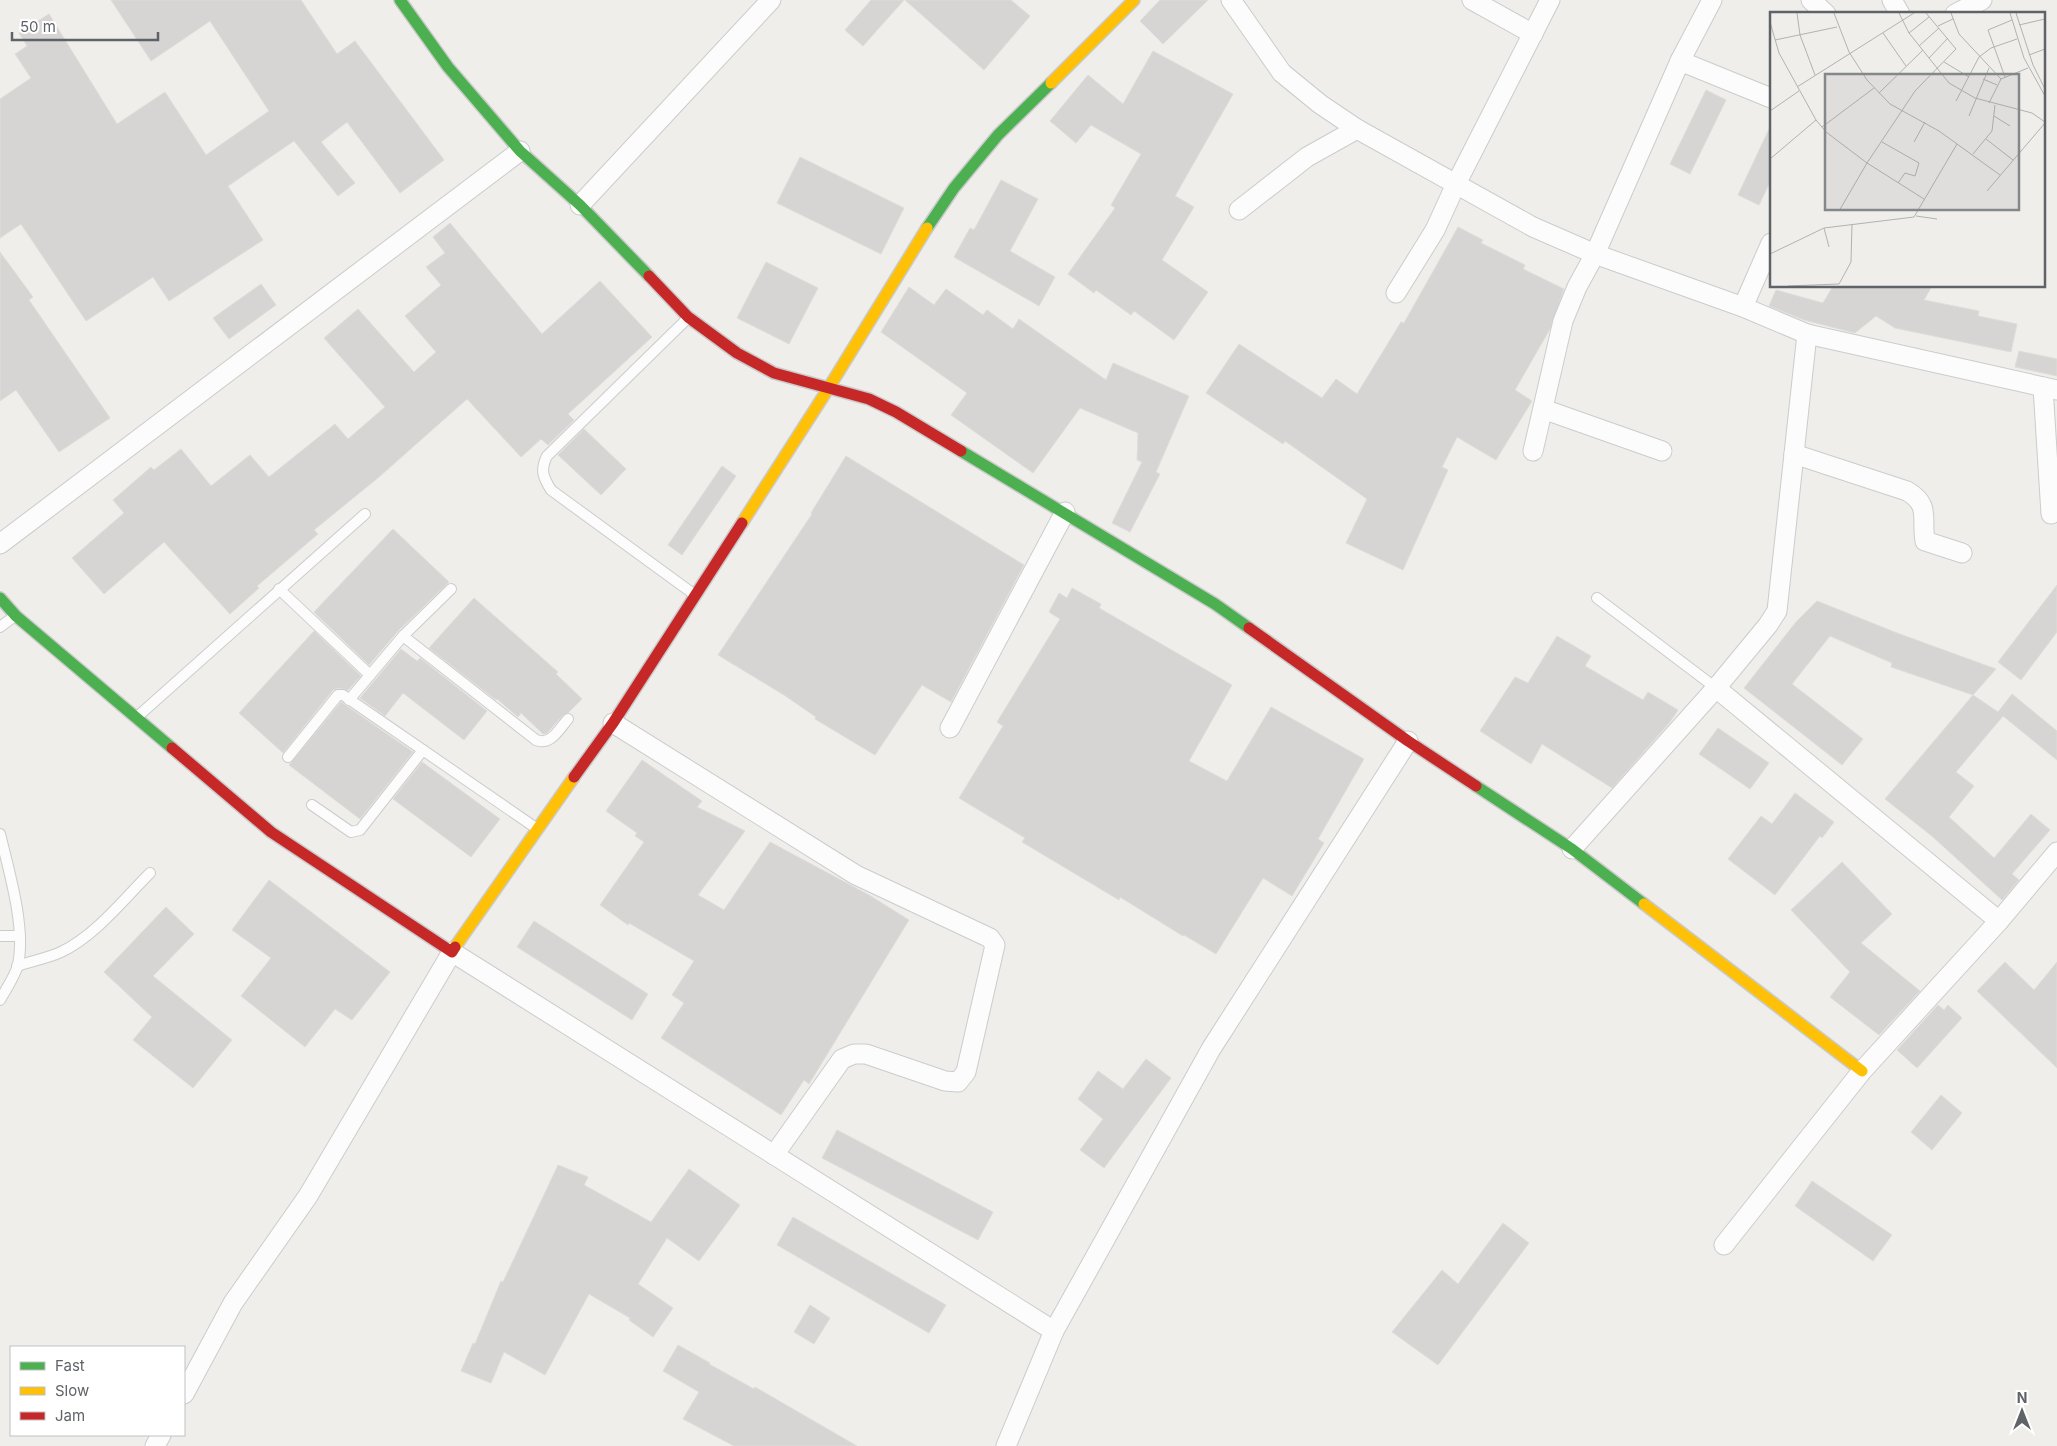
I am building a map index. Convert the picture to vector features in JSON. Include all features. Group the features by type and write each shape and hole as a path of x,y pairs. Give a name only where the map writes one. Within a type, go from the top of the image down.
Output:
{"street":[{"path":"400,0 448,67 520,151 580,205 688,317 737,353 774,373 869,399 896,412 1215,604 1408,741 1572,849 1862,1071"},
{"path":"580,205 771,0"},
{"path":"185,1392 233,1303 308,1196 452,952 536,829 613,723 828,389 922,236 954,188 998,135 1134,0"},
{"path":"1231,0 1282,72 1320,104 1357,129 1533,227 1595,254 1743,307 1807,334 2050,389 2052,514"},
{"path":"1472,0 1533,34"},
{"path":"1396,293 1435,230 1456,184 1550,0"},
{"path":"1533,451 1563,321 1577,287 1595,254 1680,61 1712,0"},
{"path":"1811,0 1824,12"},
{"path":"1892,0 1899,12"},
{"path":"1959,12 1982,0"},
{"path":"1680,61 1770,98"},
{"path":"1239,210 1307,157 1357,129"},
{"path":"0,544 520,151"},
{"path":"1743,307 1770,244"},
{"path":"1572,849 1620,793 1716,688 1768,625 1777,611 1807,334"},
{"path":"1543,409 1662,451"},
{"path":"1794,454 1907,491 1921,502 1926,541 1962,553"},
{"path":"950,728 1065,512"},
{"path":"0,598 16,616 271,832 452,952 1054,1331"},
{"path":"1716,688 1999,921"},
{"path":"613,723 856,875 990,938 995,944 966,1072 958,1082 945,1081 866,1054 854,1054 842,1059 774,1155"},
{"path":"1006,1446 1054,1331 1211,1049 1408,741"},
{"path":"1724,1245 1862,1071 1999,921 2057,852"}],"lane":[{"path":"688,317 547,456 542,466 543,477 551,490 696,595"},
{"path":"137,717 365,514"},
{"path":"279,589 370,675"},
{"path":"349,700 403,636 451,589"},
{"path":"1597,598 1716,688"},
{"path":"0,627 16,616"},
{"path":"403,636 536,740 543,743 548,741 568,719"},
{"path":"288,757 338,695 344,695 536,829"},
{"path":"312,805 351,832 360,830 423,750"},
{"path":"0,834 11,879 20,936 17,966 0,1000"},
{"path":"17,966 61,952 75,944 91,932 150,873"},
{"path":"0,936 20,936"}],"building":[{"path":"111,0 301,0 337,54 355,41 444,160 400,193 347,122 321,142 355,183 338,196 294,141 228,186 263,240 169,301 153,277 86,321 21,224 0,238 0,99 31,78 15,54 27,46 19,33 49,14 117,124 165,92 206,155 269,111 210,21 151,61"},
{"path":"871,0 904,0 863,46 845,30"},
{"path":"905,0 1011,0 1030,16 984,70"},
{"path":"1160,0 1208,0 1163,44 1140,21"},
{"path":"1153,51 1233,94 1175,196 1194,207 1162,260 1208,292 1174,340 1134,311 1131,315 1096,290 1094,293 1068,274 1115,208 1111,205 1141,154 1091,125 1076,143 1050,121 1088,75 1123,104"},
{"path":"1706,90 1726,100 1690,174 1670,164"},
{"path":"1770,127 1770,182 1759,205 1738,195"},
{"path":"800,157 904,208 881,254 777,203"},
{"path":"1001,180 1038,199 1010,251 1055,277 1039,306 954,257 970,228 974,230"},
{"path":"450,223 542,334 600,281 652,337 568,414 574,420 548,445 541,439 521,457 467,399 379,477 314,530 318,534 257,586 259,588 230,614 164,542 104,594 72,558 124,513 113,500 151,467 154,470 181,449 211,486 250,455 269,477 335,424 348,439 385,407 324,338 358,309 414,372 436,352 405,316 441,285 426,267 445,253 433,237"},
{"path":"1458,227 1483,240 1481,243 1525,265 1523,269 1564,289 1550,329 1515,390 1532,401 1496,460 1457,437 1442,467 1448,470 1403,570 1346,543 1367,499 1285,441 1283,444 1206,393 1239,344 1322,398 1336,379 1357,394 1401,322 1404,323"},
{"path":"0,252 33,297 29,300 110,418 59,452 16,390 0,401"},
{"path":"766,262 818,288 789,344 737,318"},
{"path":"261,284 276,305 229,339 213,318"},
{"path":"909,287 934,305 946,289 983,315 987,310 1013,329 1019,319 1106,380 1113,363 1189,396 1156,472 1160,474 1130,532 1112,523 1142,462 1137,460 1138,433 1080,408 1033,473 951,415 967,393 881,332"},
{"path":"1832,288 1931,288 1924,300 1979,311 1978,316 2017,324 2011,352 1895,328 1876,316 1855,333 1804,320 1769,306 1776,290 1823,303"},
{"path":"2019,351 2057,359 2057,376 2015,367"},
{"path":"584,429 626,469 601,495 558,455"},
{"path":"846,456 1024,565 951,702 922,685 875,755 815,719 816,717 784,695 718,655 812,514"},
{"path":"722,466 736,476 682,555 668,545"},
{"path":"393,529 449,582 398,631 369,665 314,612"},
{"path":"2057,585 2057,632 2021,680 1998,662"},
{"path":"1072,588 1101,604 1099,608 1232,685 1189,761 1227,781 1271,707 1364,759 1318,839 1324,843 1292,896 1263,878 1216,954 1120,897 1119,900 1022,842 1025,838 959,798 1003,726 997,722 1060,619 1049,612 1059,593 1067,598"},
{"path":"474,598 558,672 556,674 582,699 569,712 563,715 547,733 543,734 521,713 518,717 429,648"},
{"path":"1817,601 1897,633 1996,669 1973,695 1891,667 1892,663 1830,636 1792,684 1863,739 1842,765 1744,688 1796,622"},
{"path":"314,631 361,676 348,690 338,688 333,690 283,753 239,713"},
{"path":"1557,636 1591,656 1585,666 1643,700 1648,692 1678,710 1670,722 1612,788 1542,744 1531,764 1480,731 1515,677 1528,683"},
{"path":"401,649 417,661 420,658 487,711 464,740 403,693 385,716 360,698"},
{"path":"2012,694 2057,731 2057,760 2003,716 1956,772 1974,786 1949,817 1994,858 2031,814 2050,830 2012,874 2019,880 2002,900 1933,837 1885,799 1973,695 1998,712"},
{"path":"341,702 413,752 360,819 289,765"},
{"path":"1718,728 1769,763 1750,789 1699,754"},
{"path":"642,760 702,801 697,807 745,831 698,895 724,910 770,842 869,895 909,920 809,1084 804,1080 781,1115 661,1038 684,1003 672,995 694,961 629,923 628,925 600,905 644,842 635,836 637,833 606,811"},
{"path":"422,762 500,819 471,857 393,799"},
{"path":"1795,793 1834,822 1822,838 1820,836 1775,895 1728,859 1761,816 1772,824"},
{"path":"1842,862 1892,914 1861,943 1920,991 1879,1035 1830,997 1850,972 1791,910"},
{"path":"269,880 390,972 352,1020 335,1009 305,1047 241,996 271,958 232,930"},
{"path":"166,907 194,934 153,976 232,1040 193,1088 133,1040 152,1017 104,972"},
{"path":"534,921 648,994 632,1020 517,947"},
{"path":"2005,962 2034,990 2057,962 2057,1068 1977,991"},
{"path":"1938,1005 1944,1010 1948,1005 1962,1018 1917,1068 1897,1050"},
{"path":"1146,1059 1171,1078 1104,1168 1080,1150 1103,1119 1078,1099 1098,1071 1123,1089"},
{"path":"1941,1095 1962,1113 1932,1150 1911,1132"},
{"path":"837,1130 993,1212 978,1240 822,1158"},
{"path":"558,1165 588,1177 584,1185 651,1222 689,1169 740,1205 699,1261 667,1238 638,1284 673,1308 653,1337 629,1320 630,1318 589,1294 545,1375 504,1352 491,1383 461,1371 473,1343 475,1344 501,1281 503,1282"},
{"path":"1812,1181 1892,1235 1873,1261 1795,1206"},
{"path":"793,1217 946,1305 929,1333 777,1245"},
{"path":"1503,1223 1529,1243 1438,1365 1392,1332 1442,1270 1458,1284"},
{"path":"810,1305 830,1318 814,1344 794,1332"},
{"path":"678,1345 857,1446 734,1446 683,1419 699,1392 663,1371"}],"traffic: fast":[{"path":"400,0 448,67 520,151 580,205 649,276"},
{"path":"927,228 954,188 998,135 1051,83"},
{"path":"961,451 1215,604 1249,628"},
{"path":"0,598 16,616 172,748"},
{"path":"1476,786 1572,849 1644,904"}],"traffic: slow":[{"path":"1051,83 1134,0"},
{"path":"742,523 828,389 927,228"},
{"path":"455,947 574,777"},
{"path":"1644,904 1862,1071"}],"traffic: jam":[{"path":"649,276 688,317 737,353 774,373 869,399 896,412 961,451"},
{"path":"574,777 613,723 742,523"},
{"path":"1249,628 1408,741 1476,786"},
{"path":"172,748 271,832 452,952 455,947"}]}
